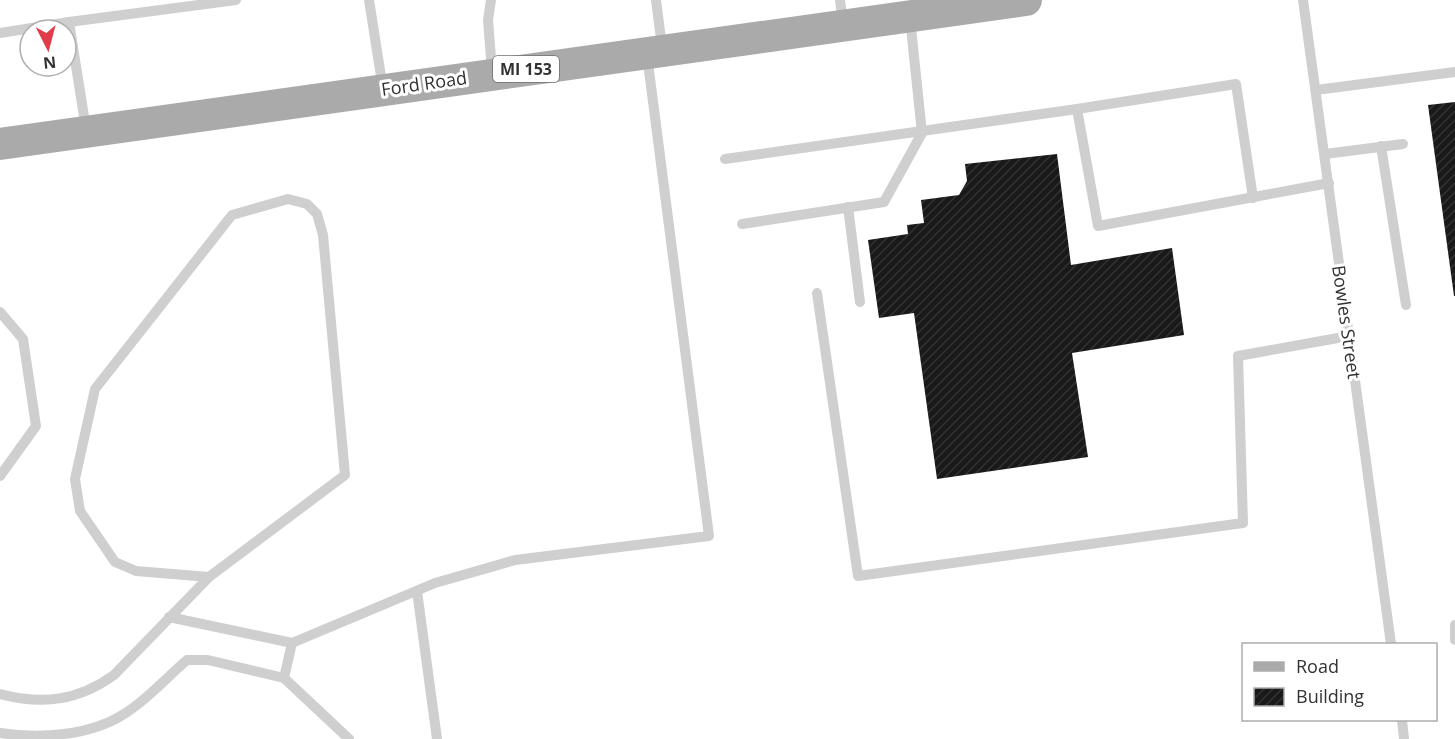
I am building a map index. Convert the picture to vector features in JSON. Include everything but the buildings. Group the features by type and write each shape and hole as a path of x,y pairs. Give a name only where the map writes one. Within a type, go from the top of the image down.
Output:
{"main road":[{"name":"Ford Road","path":"0,144 655,50 841,12 910,15 1026,0"}],"lane":[{"path":"78,21 236,0"},
{"path":"369,0 383,89"},
{"path":"490,0 488,20 493,74"},
{"path":"170,617 292,643 417,591 471,572 515,560 709,536 655,50 656,0"},
{"name":"Bowles Street","path":"1303,0 1391,643"},
{"path":"742,224 884,202 922,133 910,15"},
{"path":"0,33 18,30"},
{"path":"1316,90 1455,72"},
{"path":"78,78 86,132"},
{"path":"724,159 922,133 1236,84 1253,198"},
{"path":"1077,109 1098,226 1329,183"},
{"path":"1325,154 1403,144"},
{"path":"1381,147 1406,305"},
{"path":"0,694 26,701 50,702 96,688 114,675 209,577 345,475 323,235 317,214 307,204 288,199 232,215 94,389 75,479 80,511 115,561 136,571 209,577"},
{"path":"848,207 860,302"},
{"path":"817,293 858,576 1243,523 1238,356 1349,336"},
{"path":"0,312 23,339 36,426 0,476"},
{"path":"417,591 437,739"},
{"path":"1455,625 1455,640"},
{"path":"284,678 292,643"},
{"path":"0,733 14,737 73,735 124,714 187,660 208,660 284,678 349,739"},
{"path":"1402,721 1404,739"}]}
